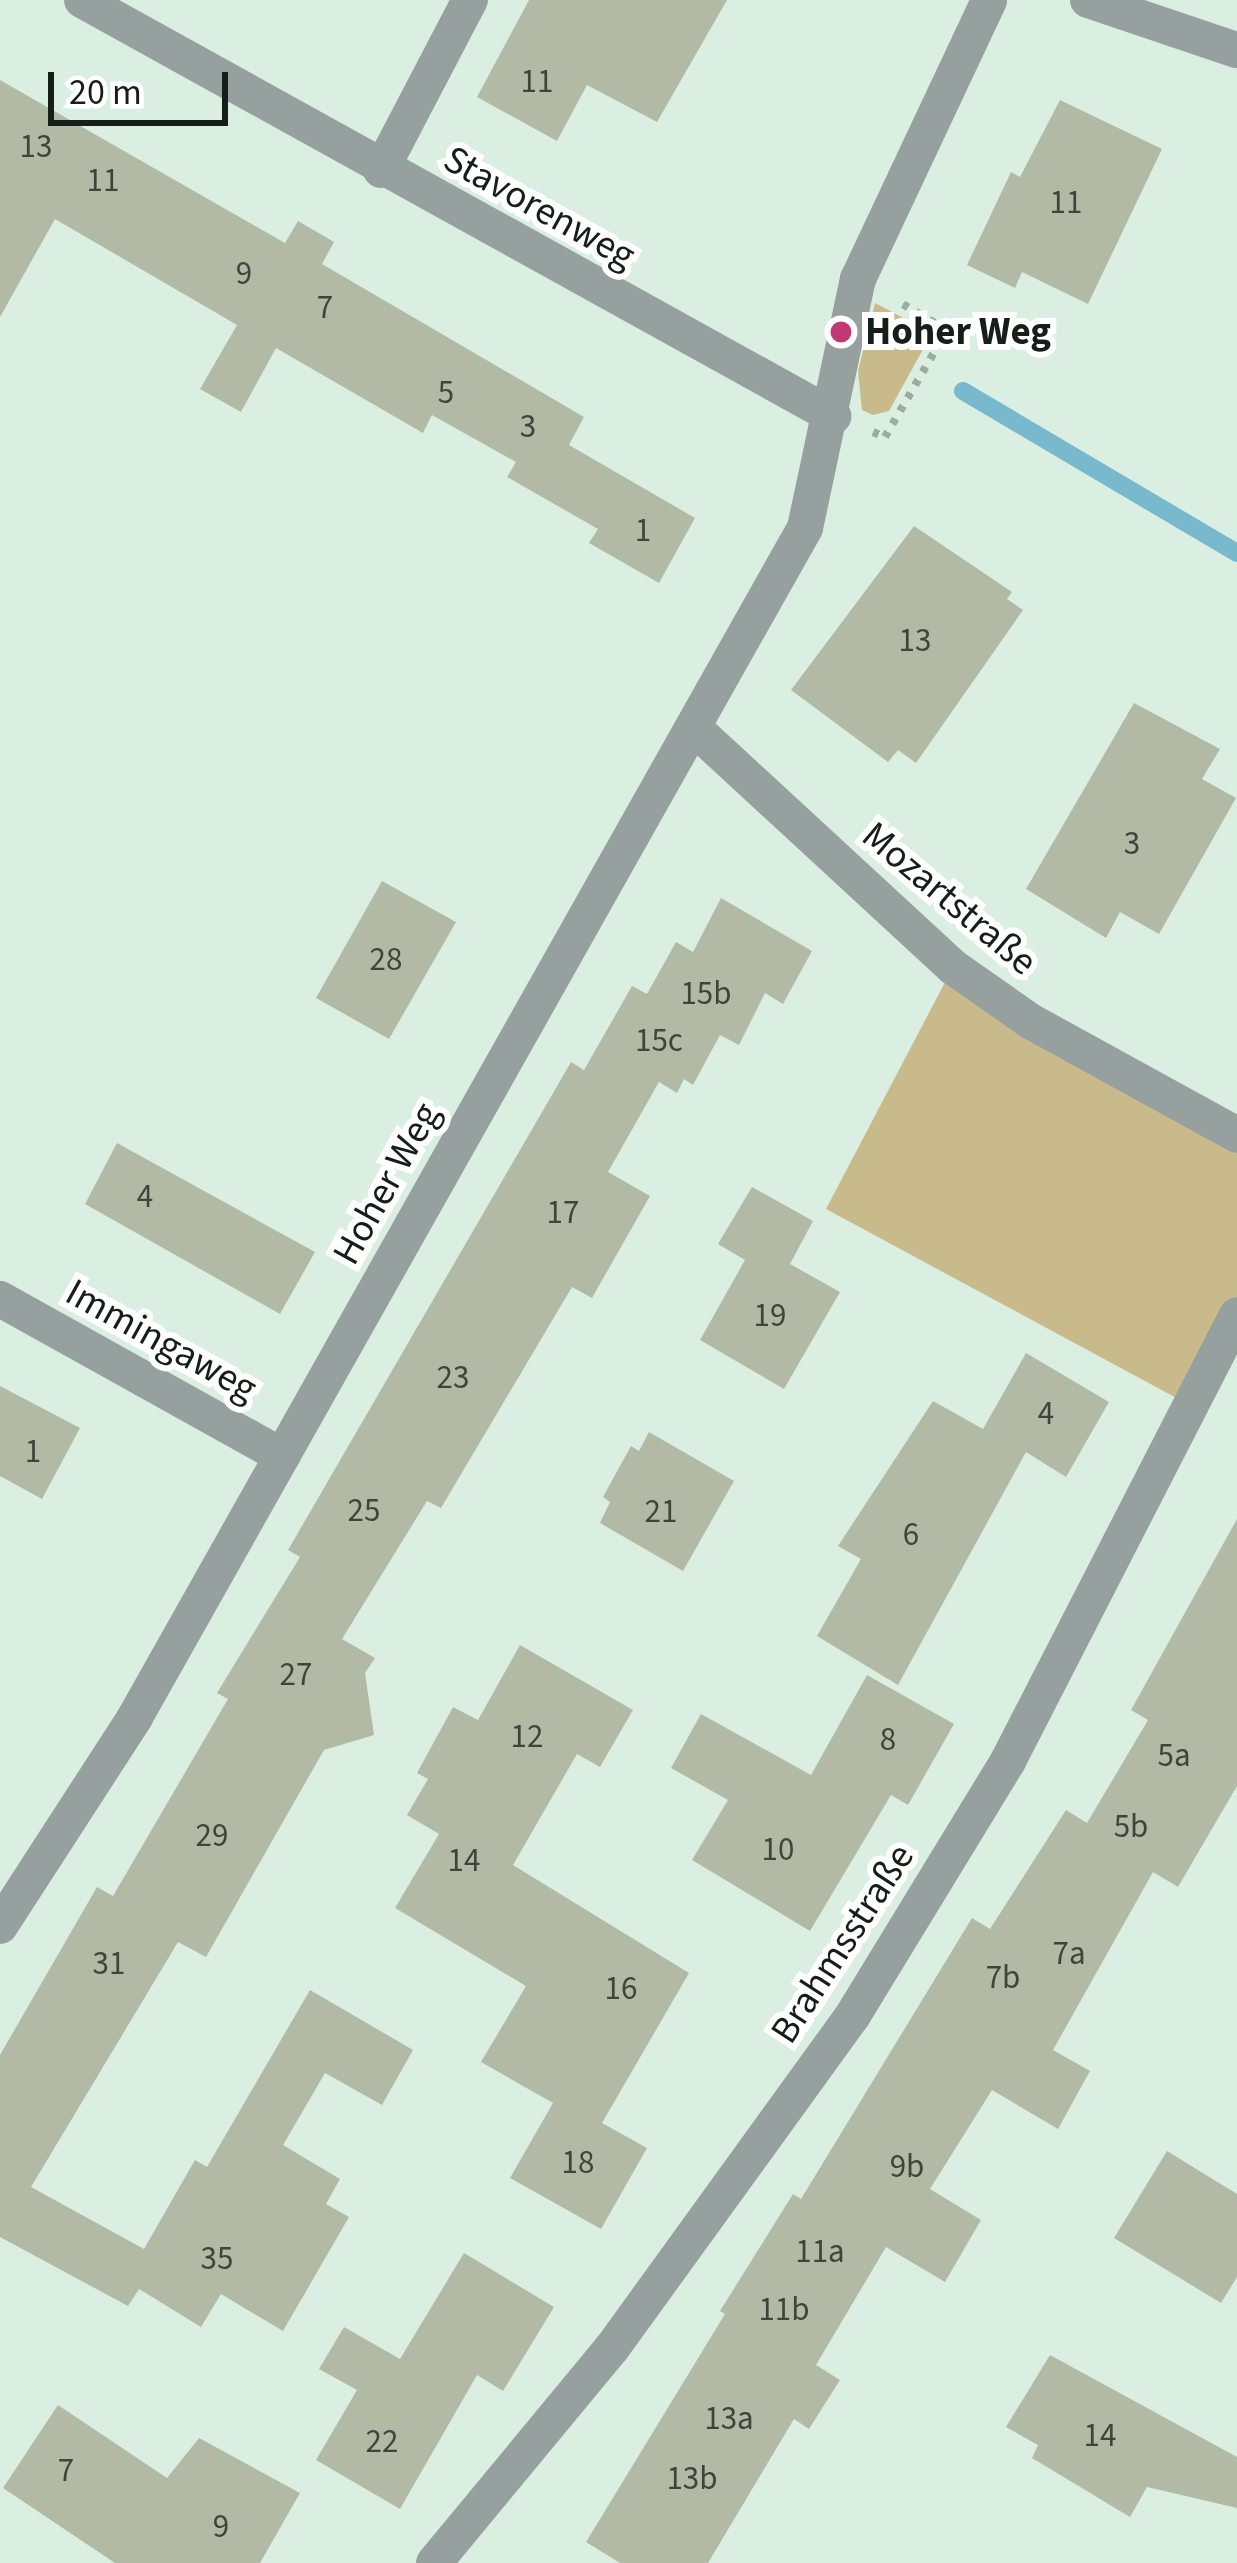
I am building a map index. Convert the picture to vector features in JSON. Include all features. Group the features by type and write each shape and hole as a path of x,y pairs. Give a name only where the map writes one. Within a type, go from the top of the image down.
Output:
{"street":[{"name":"Stavorenweg","path":"82,0 381,170 833,416"},
{"path":"381,170 470,0"},
{"name":"Hoher Weg","path":"0,1926 135,1717 805,528 833,416 841,332 858,279 988,0"},
{"path":"1088,0 1237,50"},
{"name":"Mozartstraße","path":"695,729 953,967 1030,1021 1237,1135"},
{"name":"Immingaweg","path":"0,1299 281,1456"},
{"name":"Brahmsstraße","path":"434,2563 612,2348 853,2015 1008,1761 1237,1315"}],"path":[{"path":"833,416 885,436 946,330 858,279"}],"shaded area":[{"path":"875,303 932,333 889,411 873,415 862,410 858,371"},
{"path":"953,967 1237,1135 1237,1315 1195,1408 826,1209"}],"building":[{"path":"529,0 727,0 657,122 587,85 557,141 477,97"},
{"path":"0,80 285,243 298,221 334,242 322,264 584,417 569,445 695,518 659,583 589,543 598,529 507,477 516,462 432,415 423,433 276,348 241,412 200,389 237,325 55,219 0,317"},
{"path":"1060,100 1162,149 1088,304 1022,272 1015,288 967,265 1011,172 1020,177"},
{"path":"914,526 1012,592 1007,599 1023,610 916,763 898,750 888,762 791,690"},
{"path":"1134,703 1220,749 1202,779 1236,798 1159,934 1120,912 1106,938 1026,889"},
{"path":"382,881 456,922 389,1039 316,998"},
{"path":"721,898 812,951 783,1004 765,993 739,1045 720,1035 693,1085 684,1079 677,1093 659,1082 608,1172 650,1196 592,1298 572,1287 441,1508 427,1501 342,1639 375,1658 365,1673 374,1735 324,1750 206,1957 178,1942 31,2187 144,2249 195,2160 207,2167 310,1990 413,2050 382,2105 325,2073 283,2145 340,2179 326,2204 349,2217 283,2331 221,2294 201,2327 139,2289 128,2306 0,2237 0,2055 97,1887 113,1896 228,1699 217,1693 300,1557 288,1550 571,1062 584,1070 632,986 647,994 676,942 693,952"},
{"path":"117,1143 315,1252 280,1314 85,1204"},
{"path":"752,1187 813,1221 790,1264 840,1292 784,1389 700,1340 745,1260 718,1244"},
{"path":"1026,1353 1109,1402 1066,1477 1026,1452 898,1685 817,1636 861,1559 838,1546 933,1401 983,1429"},
{"path":"0,1386 80,1428 42,1499 0,1476"},
{"path":"649,1432 734,1481 683,1571 600,1523 610,1502 603,1497 631,1446 639,1451"},
{"path":"1237,1519 1237,1786 1178,1887 1153,1872 1053,2050 1090,2071 1058,2129 992,2090 930,2189 981,2220 945,2282 886,2247 816,2365 840,2380 809,2429 794,2419 708,2563 620,2563 586,2542 725,2314 720,2311 793,2194 801,2199 972,1918 990,1929 1066,1810 1087,1823 1148,1720 1131,1710"},
{"path":"520,1645 633,1710 600,1767 577,1754 513,1865 689,1973 602,2123 647,2148 601,2229 510,2178 553,2103 481,2062 526,1986 395,1908 439,1834 407,1815 428,1779 417,1773 453,1707 478,1720"},
{"path":"867,1675 954,1724 908,1805 891,1795 810,1931 692,1860 728,1800 671,1768 701,1714 811,1775"},
{"path":"1167,2151 1237,2194 1237,2277 1221,2303 1114,2238"},
{"path":"464,2253 554,2307 503,2391 477,2375 400,2509 316,2460 357,2390 319,2369 344,2327 400,2359"},
{"path":"1050,2355 1237,2457 1237,2508 1147,2487 1130,2517 1032,2458 1038,2445 1006,2427"},
{"path":"58,2405 167,2478 199,2438 300,2493 260,2563 115,2563 3,2488"}],"waterway":[{"path":"963,391 1237,553"}],"place":[{"name":"Hoher Weg","path":"841,332"}]}
